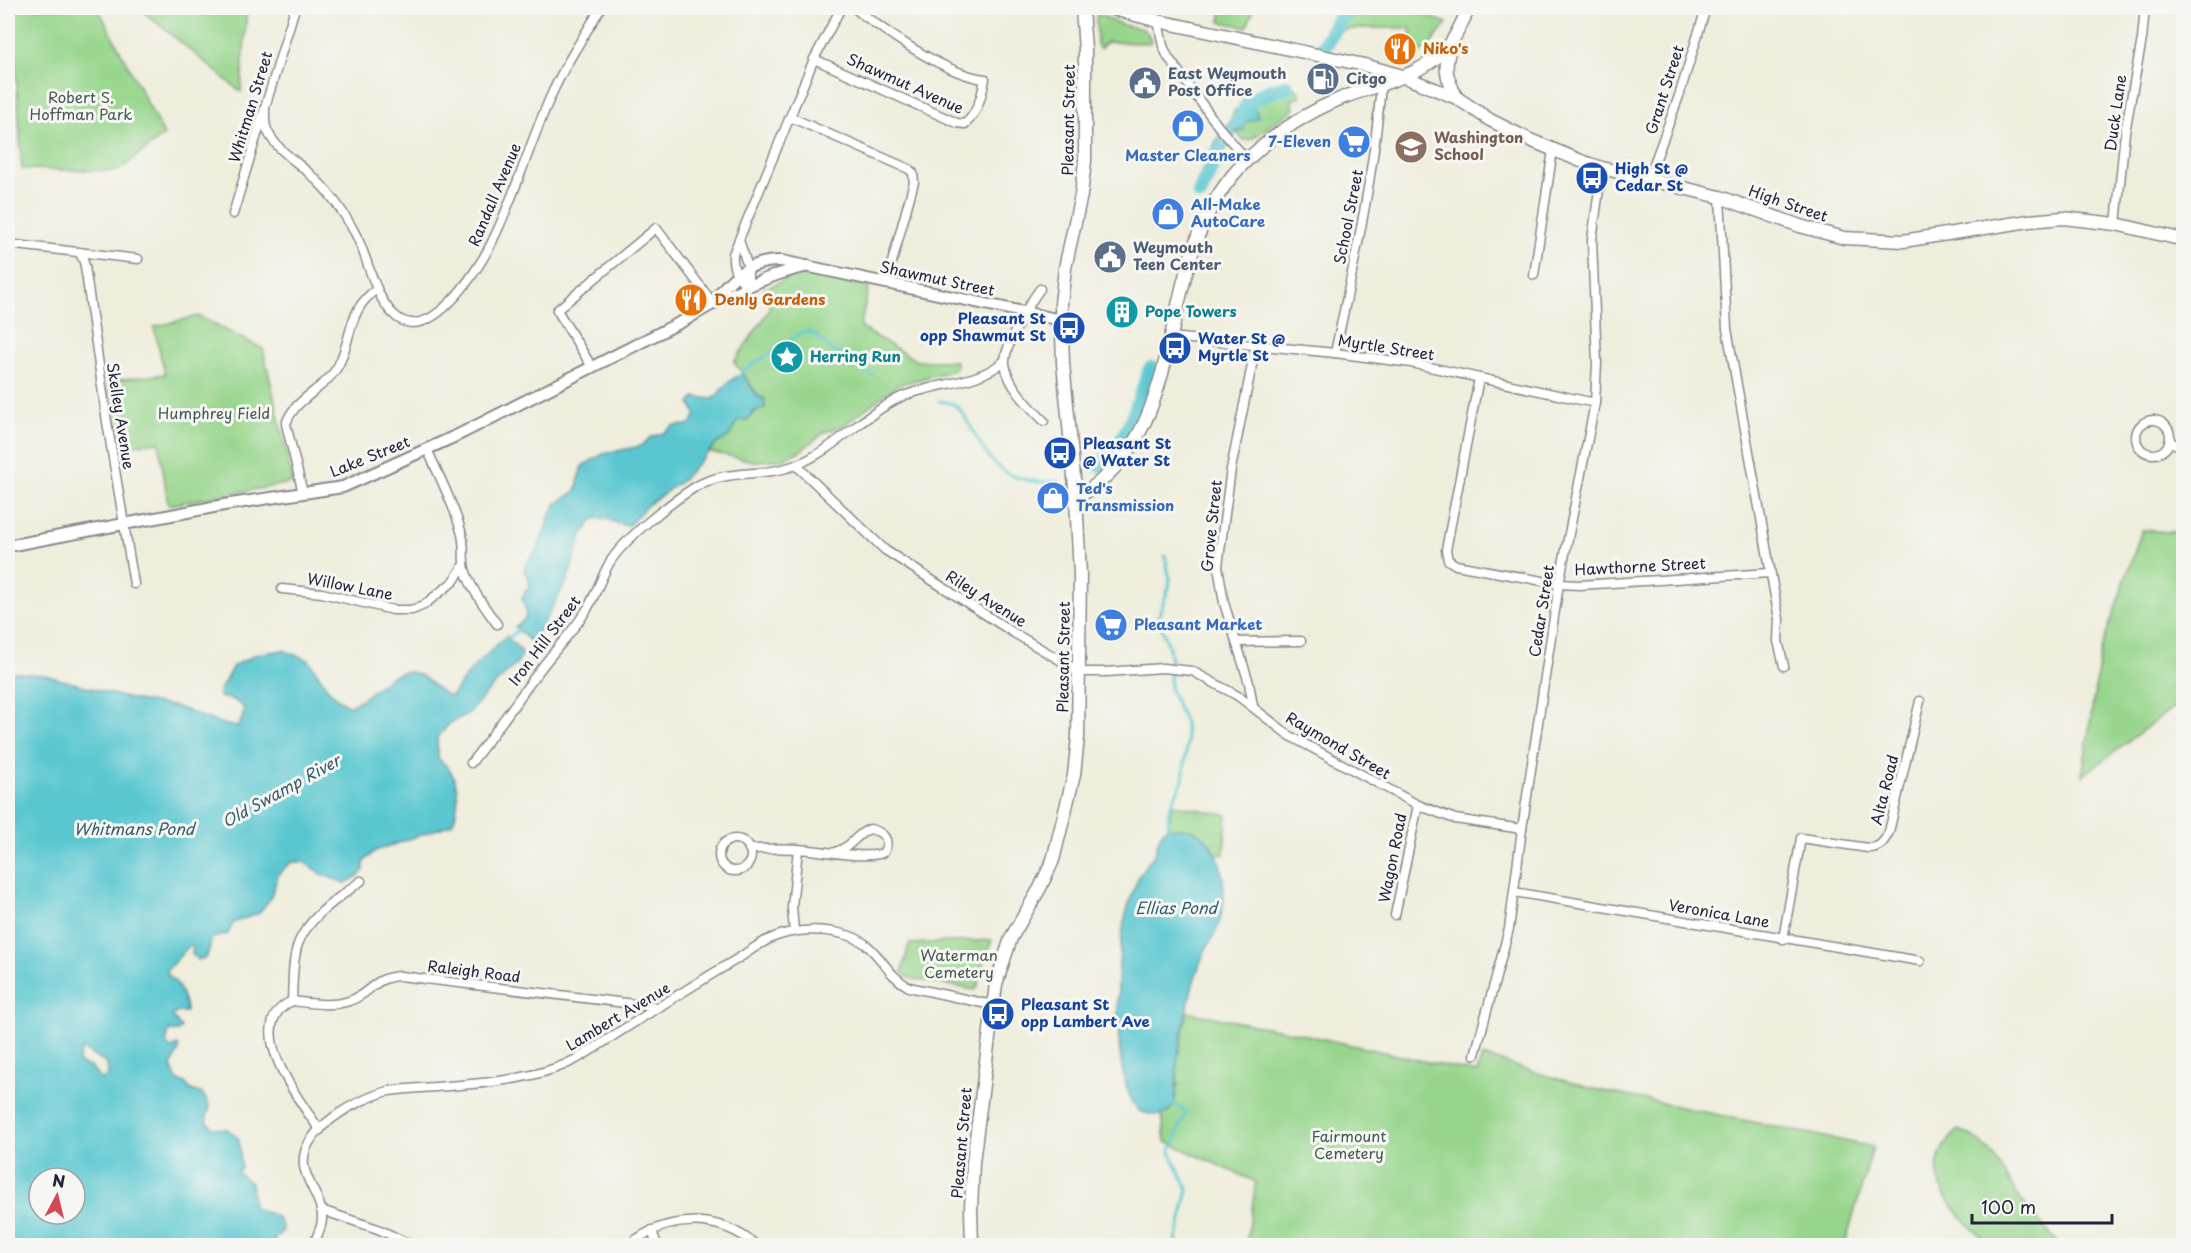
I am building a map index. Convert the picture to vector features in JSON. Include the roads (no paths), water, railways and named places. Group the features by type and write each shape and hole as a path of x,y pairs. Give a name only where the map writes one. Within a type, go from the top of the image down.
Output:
{"main road":[{"name":"Pleasant Street","path":"972,1245 973,1162 992,1005 1006,950 1053,860 1076,760 1080,672 1080,574 1061,320 1063,279 1084,179 1086,132 1082,8"},
{"name":"High Street","path":"1110,8 1158,21 1365,65 1402,76 1457,98 1490,120 1553,150 1602,168 1720,197 1844,238 1894,242 2047,219 2077,219 2116,224 2184,240"},
{"path":"1457,98 1446,74 1446,61 1452,42 1469,8"},
{"path":"1076,498 1094,489 1106,478 1139,436 1150,412 1188,263 1205,218 1220,191 1247,160 1301,119 1342,99 1427,64 1452,42"}],"street":[{"name":"Whitman Street","path":"233,214 295,8"},
{"name":"Randall Avenue","path":"265,110 265,123 270,137 323,187 344,214 366,255 383,301 402,320 417,323 425,321 443,309 470,278 489,249 500,227 555,86 601,8"},
{"path":"748,288 742,270 732,262 733,254 814,59 841,8"},
{"name":"Shawmut Avenue","path":"814,59 957,123 965,124 969,120 980,100 985,79 960,74 898,39 854,8"},
{"name":"Grant Street","path":"1648,180 1679,96 1706,8"},
{"name":"Duck Lane","path":"2116,224 2125,132 2142,39 2145,8"},
{"path":"1158,21 1163,46 1168,57 1218,126 1247,160"},
{"name":"School Street","path":"1335,353 1372,171 1381,84"},
{"path":"790,117 909,169 913,173 914,182 886,284"},
{"path":"1534,275 1553,150"},
{"name":"Cedar Street","path":"1474,1055 1509,929 1559,584 1595,403 1597,363 1592,240 1602,168"},
{"path":"1720,197 1727,329 1779,619 1778,642 1784,666"},
{"path":"592,367 557,310 657,228 713,303"},
{"path":"739,236 742,270 748,288"},
{"path":"8,244 138,259"},
{"name":"Skelley Avenue","path":"79,252 85,266 134,584"},
{"name":"Shawmut Street","path":"742,270 773,261 791,262 1061,320"},
{"name":"Shawmut Street","path":"748,288 786,271 808,266"},
{"name":"Lake Street","path":"713,303 720,291 742,270"},
{"name":"Lake Street","path":"8,546 224,505 343,487 427,449 687,319 713,303 748,288"},
{"path":"303,493 286,424 296,405 333,374 343,355 358,306 377,289"},
{"path":"1040,289 1024,313 1005,361 1007,373 1022,397 1044,421"},
{"name":"Myrtle Street","path":"1170,337 1412,363 1595,403"},
{"name":"Grove Street","path":"1252,706 1249,683 1220,584 1219,559 1231,470 1256,345"},
{"name":"Iron Hill Street","path":"471,763 537,673 583,616 607,567 628,540 683,496 708,480 719,476 771,471 796,465 898,399 932,386 986,374 1005,361"},
{"name":"Hawthorne Street","path":"1479,378 1446,550 1448,560 1456,565 1559,584 1580,585 1770,573"},
{"path":"2153,419 2158,420 2170,431 2170,442 2163,451 2146,453 2138,445 2136,433 2142,423 2153,419"},
{"path":"2170,442 2184,448"},
{"path":"427,449 460,527 464,543 464,564 468,576 497,624"},
{"name":"Riley Avenue","path":"796,465 879,545 1004,627 1080,672"},
{"name":"Willow Lane","path":"282,590 331,595 393,610 412,610 424,605 454,581 464,564"},
{"path":"1236,642 1301,641"},
{"name":"Raymond Street","path":"1080,672 1183,668 1200,674 1252,706 1290,736 1418,806 1455,819 1522,829"},
{"name":"Alta Road","path":"1784,939 1801,838 1868,848 1876,848 1884,842 1889,832 1920,701"},
{"name":"Wagon Road","path":"1395,915 1418,806"},
{"path":"749,849 798,849 835,852 880,855 888,846 883,834 870,829 861,834 849,847 835,852"},
{"path":"794,932 792,907 798,849"},
{"path":"320,1130 297,1098 275,1054 273,1025 275,1014 281,1006 292,1001 294,960 301,938 328,906 361,880"},
{"name":"Veronica Lane","path":"1514,892 1920,961"},
{"name":"Lambert Avenue","path":"321,1210 304,1167 307,1147 320,1130 354,1104 389,1091 505,1079 557,1068 593,1050 770,938 794,932 822,931 844,934 872,948 900,982 909,987 992,1005"},
{"name":"Raleigh Road","path":"292,1001 315,1004 349,1001 377,981 388,976 400,976 660,1007"},
{"path":"314,1245 322,1219 321,1210 378,1229 414,1245"},
{"path":"627,1245 652,1230 675,1222 707,1222 726,1227 757,1245"},
{"path":"652,1230 657,1245"}],"water":[{"path":"1247,99 1259,117 1245,123 1244,130 1236,132 1217,164 1207,175 1209,157 1215,143 1229,124 1234,111"},
{"path":"743,375 758,397 764,398 765,408 754,411 747,420 738,420 729,436 716,444 680,482 645,507 629,525 604,518 593,519 582,535 567,581 532,643 515,627 525,619 526,610 522,598 529,585 529,577 524,571 526,563 538,549 551,512 557,503 576,491 582,466 603,454 641,446 651,437 664,433 673,426 687,425 692,422 696,414 690,404 695,397 713,399 729,382"},
{"name":"Whitmans Pond","path":"506,636 523,653 518,662 469,713 450,723 437,738 438,758 451,772 457,791 456,812 452,824 375,851 364,862 364,870 359,876 345,883 323,875 304,862 292,862 279,873 270,899 259,913 233,923 228,934 212,938 207,957 198,960 192,954 193,946 190,945 166,971 180,989 186,1012 178,1012 172,1016 181,1028 178,1031 169,1031 166,1043 171,1048 178,1045 179,1050 171,1066 177,1080 185,1083 191,1090 203,1094 210,1107 206,1120 213,1128 227,1129 239,1139 241,1167 237,1172 251,1183 253,1207 272,1214 281,1223 283,1230 274,1240 278,1245 8,1245 8,672 45,675 130,699 177,707 222,724 238,727 244,708 234,700 219,697 219,692 233,666 257,654 283,650 309,660 327,688 349,706 364,698 394,675 403,672 417,673 451,696 471,670","holes":["82,1049 107,1064 108,1075 101,1080 92,1068 78,1063"]},
{"name":"Ellias Pond","path":"1168,828 1195,831 1212,847 1221,869 1224,893 1220,921 1204,953 1190,995 1177,1063 1173,1106 1169,1112 1162,1115 1139,1110 1128,1092 1119,1047 1118,994 1121,947 1129,904 1140,874 1154,855 1162,833"}],"waterway":[{"path":"1325,45 1341,16 1356,8"},
{"path":"1239,120 1250,101 1268,92 1286,87"},
{"path":"1200,193 1216,155"},
{"path":"740,377 741,373 749,367 803,332 816,335 833,352 847,357 873,376"},
{"path":"1100,465 1111,455 1126,433 1151,369"},
{"path":"939,401 958,407 980,444 997,466 1025,480 1059,481"},
{"path":"1093,471 1100,465 1102,468"},
{"path":"1165,556 1170,579 1158,617 1169,648 1170,689 1185,723 1187,742 1183,780 1168,811 1169,830"},
{"path":"506,641 519,629"},
{"path":"1172,1102 1186,1112 1170,1152 1188,1189 1175,1246"}],"place":[{"name":"Niko's","path":"1400,49"},
{"name":"Citgo","path":"1323,79"},
{"name":"East Weymouth Post Office","path":"1145,83"},
{"name":"Master Cleaners","path":"1188,126"},
{"name":"7-Eleven","path":"1354,142"},
{"name":"Washington School","path":"1411,147"},
{"name":"High St @ Cedar St","path":"1592,178"},
{"name":"All-Make AutoCare","path":"1168,214"},
{"name":"Weymouth Teen Center","path":"1110,257"},
{"name":"Denly Gardens","path":"691,300"},
{"name":"Pope Towers","path":"1122,312"},
{"name":"Pleasant St opp Shawmut St","path":"1069,328"},
{"name":"Water St @ Myrtle St","path":"1175,348"},
{"name":"Herring Run","path":"787,357"},
{"name":"Pleasant St @ Water St","path":"1060,453"},
{"name":"Ted's Transmission","path":"1053,498"},
{"name":"Pleasant Market","path":"1111,625"},
{"name":"Pleasant St opp Lambert Ave","path":"998,1014"}],"park label":[{"name":"Robert S. Hoffman Park","path":"81,106"},
{"name":"Humphrey Field","path":"214,414"},
{"name":"Waterman Cemetery","path":"959,964"},
{"name":"Fairmount Cemetery","path":"1349,1146"}],"water label":[{"name":"Old Swamp River","path":"281,791"}]}
